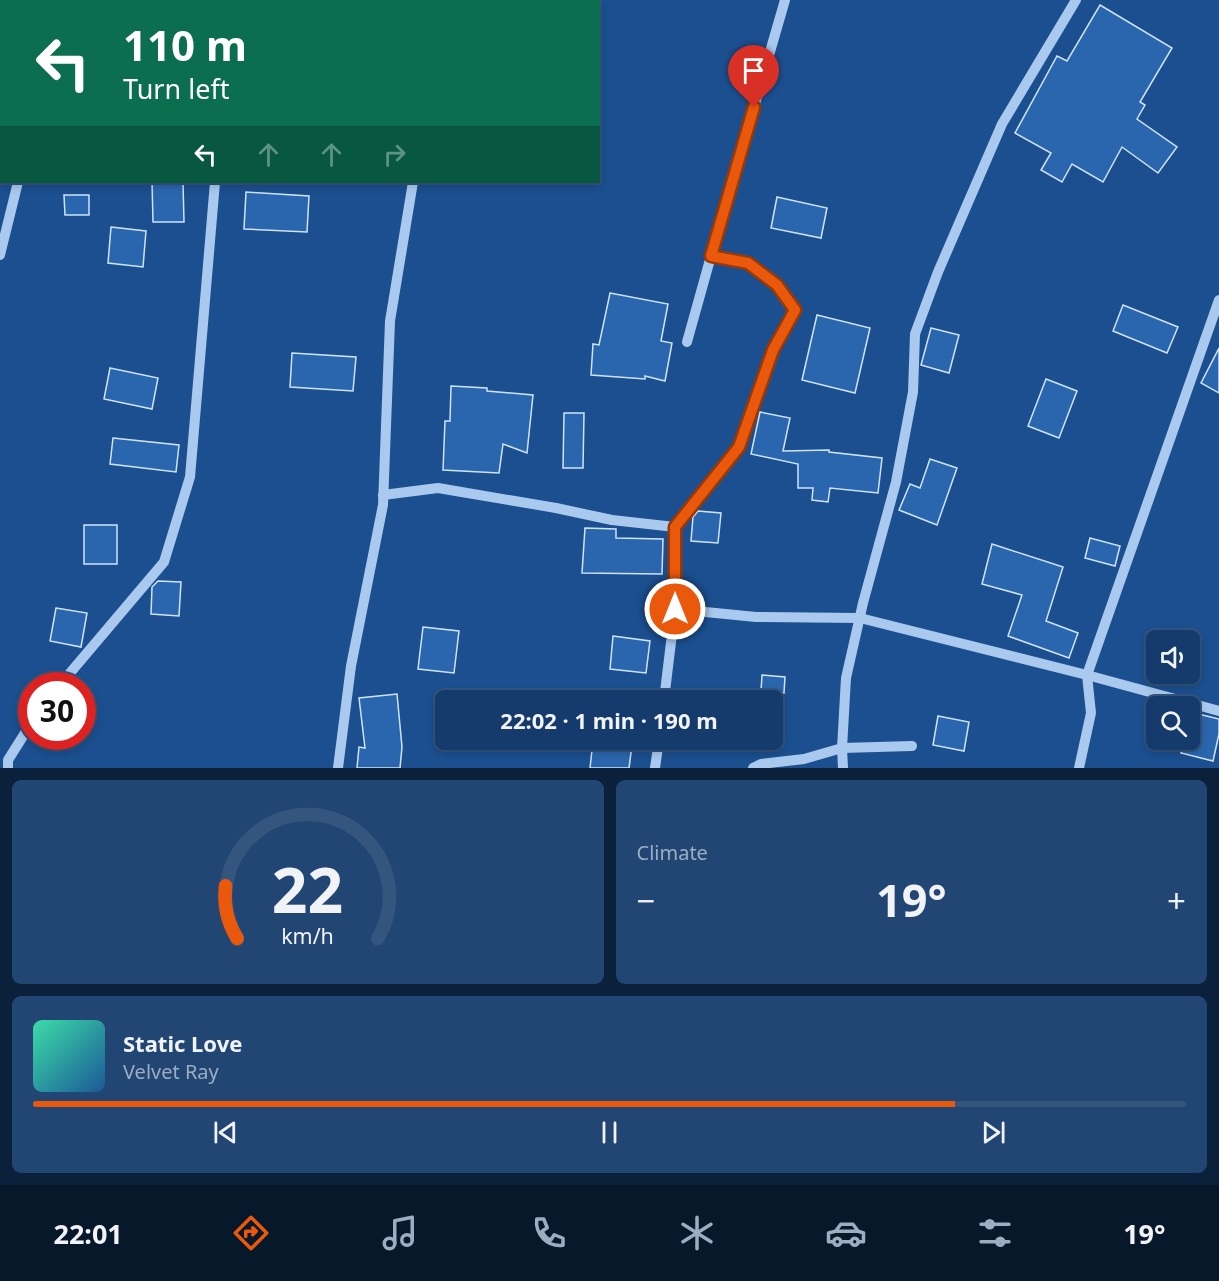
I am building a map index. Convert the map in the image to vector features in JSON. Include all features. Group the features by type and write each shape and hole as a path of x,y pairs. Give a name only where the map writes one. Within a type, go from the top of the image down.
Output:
{"street":[{"path":"687,342 785,0"},
{"path":"843,768 846,678 896,482 913,392 915,334 938,272 1002,124 1076,0"},
{"path":"0,255 18,183"},
{"path":"71,672 164,562 190,477 215,183"},
{"path":"338,768 351,666 383,495 390,321 413,183"},
{"path":"665,690 675,609 675,527 739,447 773,350 795,310 777,285 748,263 711,256"},
{"path":"1078,768 1091,713 1087,675 1219,300"},
{"path":"383,495 438,488 612,520 675,527"},
{"path":"675,609 756,617 860,618 1219,711"},
{"path":"8,768 8,760 18,744"},
{"path":"753,768 761,764 804,759 842,748 912,746"},
{"path":"656,768 658,750"}],"building":[{"path":"1100,5 1172,48 1140,102 1145,105 1137,119 1177,147 1158,173 1122,147 1103,182 1072,164 1062,182 1041,170 1051,153 1015,133 1057,56 1067,61"},
{"path":"152,183 183,183 184,222 153,222"},
{"path":"246,192 309,196 307,232 244,229"},
{"path":"64,195 89,195 89,215 65,215"},
{"path":"777,197 827,208 821,238 771,228"},
{"path":"111,227 146,231 143,267 108,263"},
{"path":"610,293 668,304 661,341 672,343 665,381 645,376 645,379 591,375 593,344 599,345"},
{"path":"1123,305 1178,327 1167,353 1113,331"},
{"path":"817,315 870,328 855,393 802,380"},
{"path":"931,328 959,335 949,373 921,365"},
{"path":"1219,348 1219,393 1201,383"},
{"path":"292,353 356,357 353,391 290,387"},
{"path":"110,368 158,378 152,409 104,399"},
{"path":"1046,379 1077,391 1059,438 1028,426"},
{"path":"451,386 487,388 487,391 533,395 527,453 503,444 499,473 443,470 445,421 450,421"},
{"path":"760,412 790,418 783,451 829,450 829,452 882,458 878,493 830,488 828,502 812,500 813,488 798,488 798,464 751,454"},
{"path":"564,413 584,413 583,468 563,468"},
{"path":"113,438 179,445 176,472 110,464"},
{"path":"930,459 957,468 937,525 899,510 910,484 920,488"},
{"path":"698,511 721,513 718,543 691,541 693,517"},
{"path":"84,525 117,525 117,564 84,564"},
{"path":"585,528 616,529 616,538 663,539 662,574 582,573"},
{"path":"1090,538 1120,546 1115,566 1085,558"},
{"path":"992,544 1063,567 1046,621 1078,633 1069,658 1008,636 1022,595 982,584"},
{"path":"158,581 181,582 179,616 151,614 152,587"},
{"path":"56,608 87,613 81,647 50,641"},
{"path":"423,627 459,631 454,673 418,669"},
{"path":"613,636 650,641 646,673 610,669"},
{"path":"762,675 785,677 784,693 783,690 761,690"},
{"path":"397,694 402,747 400,768 357,768 359,747 365,748 359,698"},
{"path":"1200,714 1219,719 1219,734 1213,761 1181,753 1182,750 1200,750"},
{"path":"938,716 969,722 964,751 933,745"},
{"path":"592,750 631,750 629,768 590,768"}],"route":[{"path":"675,609 675,527 739,447 773,350 795,310 777,285 748,263 711,256 754,107"}]}
